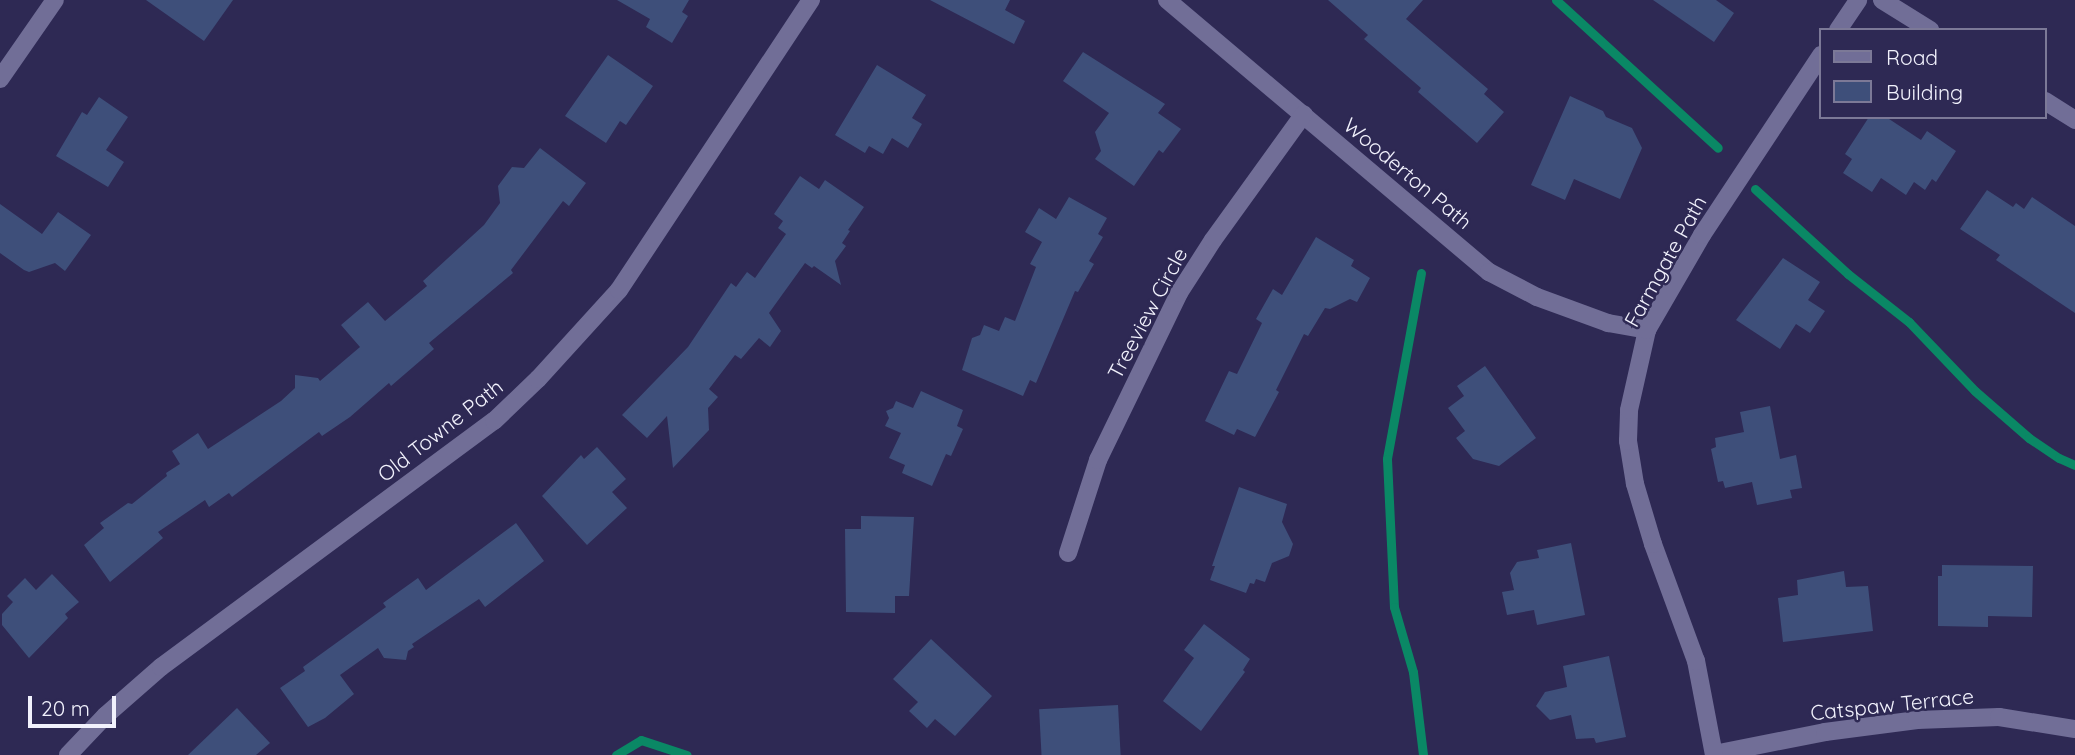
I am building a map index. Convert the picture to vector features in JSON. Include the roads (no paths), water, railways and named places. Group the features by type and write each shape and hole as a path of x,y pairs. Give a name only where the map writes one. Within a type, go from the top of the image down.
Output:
{"street":[{"path":"0,79 55,0"},
{"name":"Old Towne Path","path":"68,755 105,716 161,667 494,421 538,379 619,290 811,0"},
{"name":"Wooderton Path","path":"1167,0 1489,272 1549,302 1608,323 1647,330"},
{"path":"1839,28 1858,0"},
{"path":"1882,0 1927,28"},
{"name":"Farmgate Path","path":"1714,754 1696,661 1653,544 1636,484 1628,441 1629,410 1647,330 1702,234 1820,57"},
{"path":"2047,102 2075,120"},
{"name":"Treeview Circle","path":"1069,553 1098,460 1179,293 1213,240 1304,114"},
{"name":"Catspaw Terrace","path":"1714,754 1825,732 1917,720 1999,717 2075,729"}],"waterway":[{"path":"1556,0 1718,148"},
{"path":"1755,189 1848,274 1909,322 1975,391 2029,438 2075,465"},
{"path":"1421,273 1387,459 1394,607 1413,672 1423,755"},
{"path":"616,755 641,740 687,755"}]}
